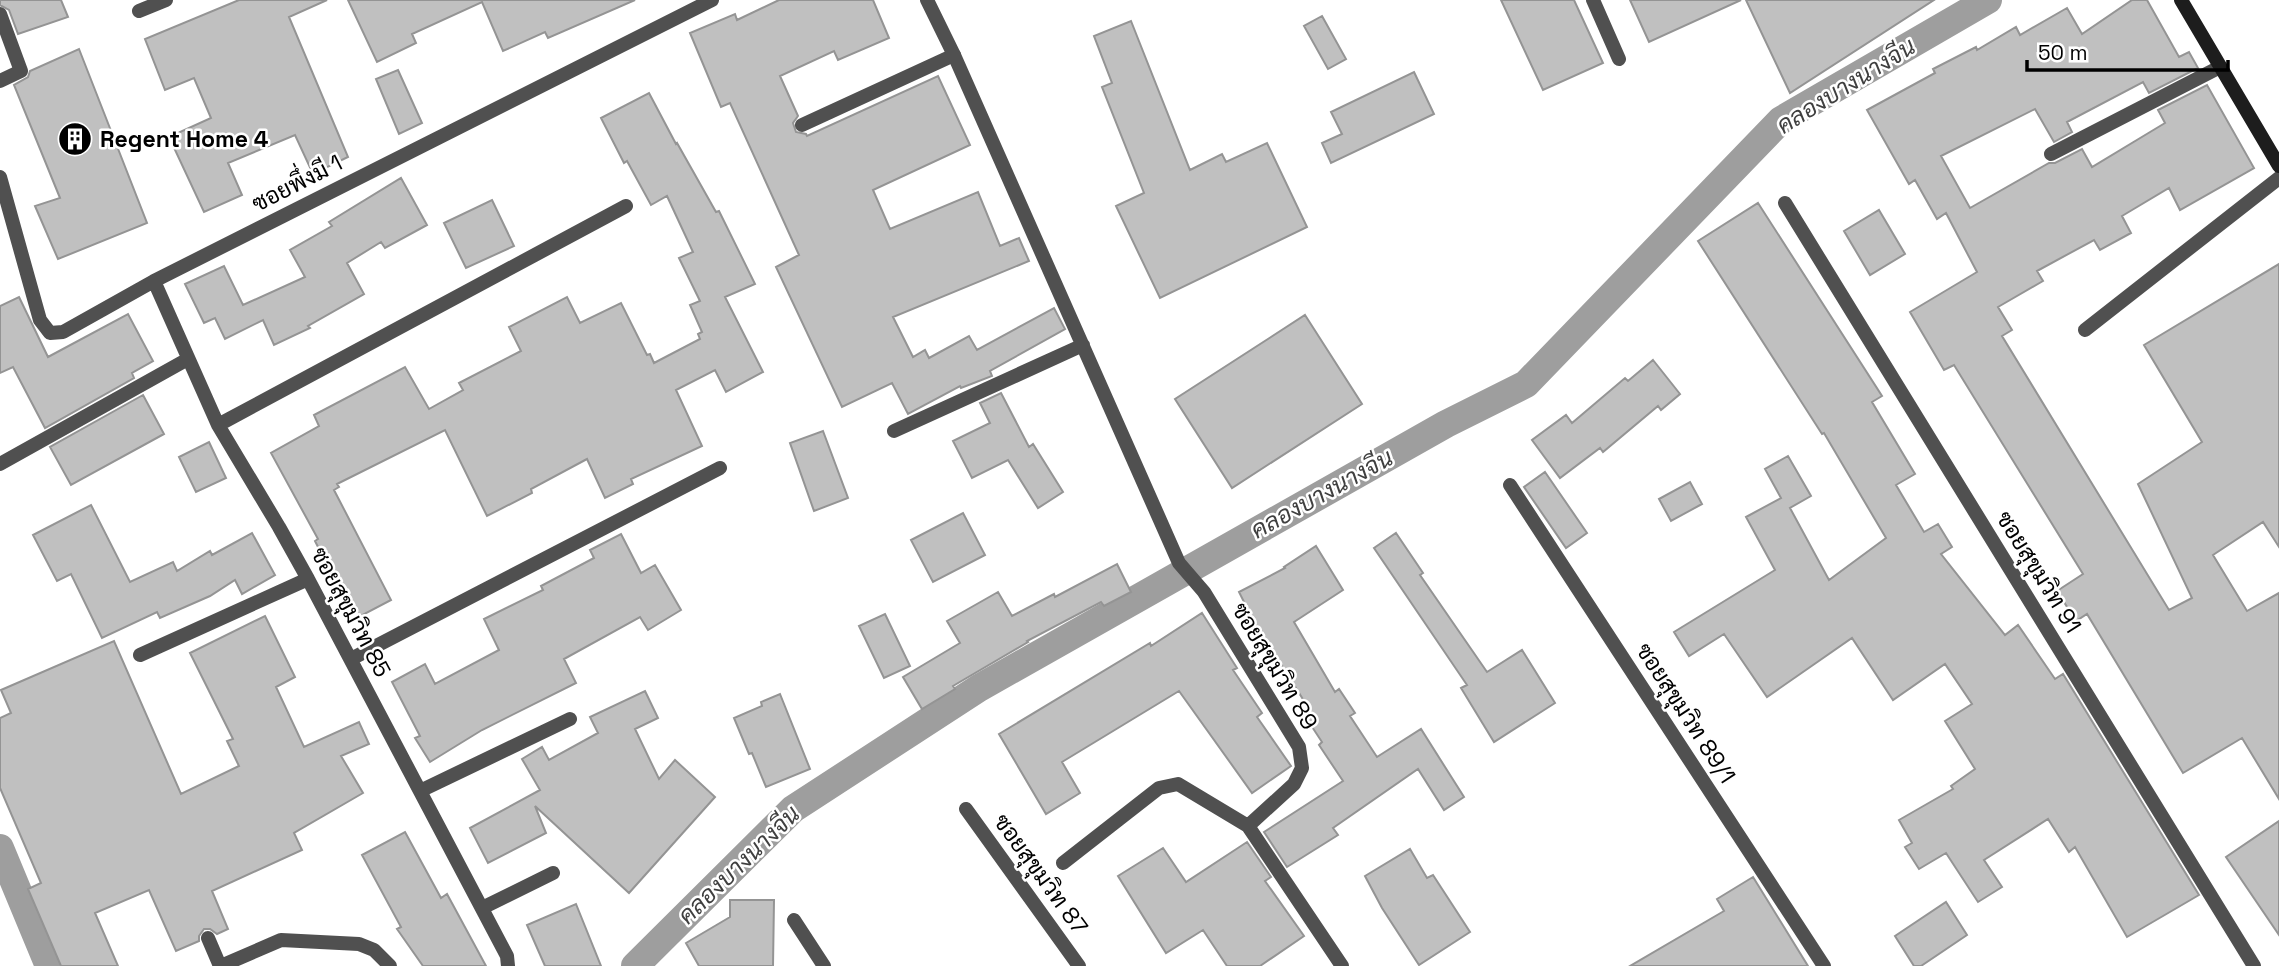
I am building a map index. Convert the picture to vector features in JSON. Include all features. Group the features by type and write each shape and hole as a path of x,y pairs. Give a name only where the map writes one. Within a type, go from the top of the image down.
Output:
{"street":[{"path":"139,11 166,0"},
{"name":"ซอยพึ่งมี 1","path":"0,177 40,320 50,333 63,332 154,281 712,0"},
{"name":"ซอยสุขุมวิท 89","path":"927,0 954,54 1179,563 1204,592 1299,747 1302,768 1294,784 1248,826"},
{"path":"1592,0 1619,59"},
{"path":"2181,0 2279,166"},
{"path":"0,14 21,71 0,81"},
{"path":"803,125 954,54"},
{"path":"2051,154 2220,66"},
{"path":"2085,330 2279,178"},
{"name":"ซอยสุขุมวิท 91","path":"1785,203 2254,966"},
{"path":"218,425 625,206"},
{"name":"ซอยสุขุมวิท 85","path":"154,281 218,425 279,527 351,659 507,956 508,966"},
{"path":"894,430 1083,345"},
{"path":"0,464 188,359"},
{"path":"351,659 720,468"},
{"name":"ซอยสุขุมวิท 89/1","path":"1510,485 1824,966"},
{"path":"140,656 308,579"},
{"path":"420,791 570,719"},
{"path":"1063,863 1159,788 1178,784 1248,826 1342,966"},
{"name":"ซอยสุขุมวิท 87","path":"966,809 1079,966"},
{"path":"482,908 553,873"},
{"path":"794,920 824,966"},
{"path":"208,938 220,966 281,940 359,944 374,950 390,966"}],"building":[{"path":"0,0 61,0 68,17 18,34 9,10 0,5"},
{"path":"239,0 327,0 289,17 348,157 313,174 295,135 228,163 242,195 204,212 169,137 211,118 194,78 165,90 145,39"},
{"path":"348,0 635,0 548,38 545,32 503,51 482,2 412,34 416,43 377,62"},
{"path":"779,0 873,0 889,38 838,60 834,51 780,76 798,116 793,123 796,132 807,136 938,76 970,145 873,190 890,229 978,192 1000,246 1019,238 1029,261 893,317 913,357 925,350 929,358 969,336 977,350 1054,308 1065,329 990,371 992,376 961,388 960,386 908,414 892,383 842,407 776,267 799,255 730,103 721,107 690,33 735,14 737,20"},
{"path":"1501,0 1574,0 1603,63 1543,90"},
{"path":"1630,0 1741,0 1649,42"},
{"path":"1746,0 1934,0 1790,93"},
{"path":"2132,0 2147,0 2179,57 2189,52 2198,68 2149,93 2143,82 2067,122 2072,132 2054,142 2035,109 1941,156 1970,208 2049,163 2055,163 2082,149 2092,167 2165,123 2158,110 2207,85 2254,168 2180,210 2169,188 2122,216 2131,233 2100,250 2094,240 2037,271 2043,281 1998,307 2012,330 2002,336 2169,610 2192,598 2138,484 2202,442 2144,345 2279,264 2279,547 2263,522 2213,555 2247,611 2279,593 2279,799 2242,738 2183,773 2087,614 2076,621 2057,591 2083,574 1954,365 1944,370 1910,312 1977,272 1946,213 1937,219 1915,180 1909,184 1867,110 1935,73 1933,69 1976,47 1977,50 2016,27 2020,35 2067,8 2082,34"},
{"path":"1322,16 1346,59 1328,69 1304,26"},
{"path":"1131,21 1190,170 1222,154 1226,162 1267,143 1307,227 1160,298 1116,206 1144,193 1102,87 1112,83 1094,36"},
{"name":"Regent Home 4","path":"79,49 147,223 58,259 35,206 60,198 14,85 28,77 30,71"},
{"path":"398,70 422,123 399,134 376,79"},
{"path":"1414,72 1434,114 1331,163 1322,143 1342,134 1331,112"},
{"path":"649,93 716,212 719,211 755,284 725,297 763,372 726,392 715,370 676,390 702,446 631,479 633,484 605,498 587,459 531,489 532,493 487,516 445,430 337,484 339,487 334,490 391,600 355,619 315,541 318,539 271,453 319,426 314,415 405,367 429,409 463,390 459,383 521,351 509,327 567,297 580,323 621,303 647,355 650,354 654,363 700,339 698,334 702,332 690,305 700,301 679,258 693,252 667,196 651,205 627,161 624,163 601,118"},
{"path":"401,178 427,225 385,248 381,242 347,263 364,294 308,326 310,328 274,345 263,320 225,339 215,318 204,323 185,284 224,266 243,305 305,277 290,250 332,226 329,222"},
{"path":"492,200 514,246 466,268 444,223"},
{"path":"1758,203 1882,396 1872,402 1915,474 1896,485 1924,532 1938,524 1952,547 1941,554 2005,635 2018,625 2055,679 2063,674 2199,895 2127,937 2075,847 2069,852 2048,819 1984,860 2002,887 1978,902 1946,853 1919,869 1905,847 1912,843 1899,820 1953,789 1951,786 1975,769 1945,721 1972,704 1945,664 1893,700 1852,638 1767,697 1724,634 1689,656 1674,632 1775,570 1746,517 1781,498 1765,469 1788,456 1811,496 1790,508 1829,580 1886,538 1824,433 1822,434 1698,241"},
{"path":"1879,210 1905,254 1870,275 1844,231"},
{"path":"19,297 48,357 128,314 153,361 132,373 134,378 45,428 13,367 0,373 0,306"},
{"path":"1305,315 1362,404 1232,488 1175,399"},
{"path":"1653,360 1680,394 1661,410 1658,406 1603,452 1600,448 1560,478 1532,440 1566,415 1572,423 1625,378 1628,381"},
{"path":"1001,393 1029,447 1033,444 1063,492 1038,508 1008,460 972,478 953,441 990,423 980,403"},
{"path":"143,395 164,434 71,485 50,447"},
{"path":"823,431 848,498 814,511 790,443"},
{"path":"209,442 226,478 196,492 179,457"},
{"path":"1545,472 1587,533 1566,548 1524,487"},
{"path":"1690,482 1702,504 1671,521 1659,499"},
{"path":"91,505 130,582 173,562 177,571 210,551 212,555 252,533 275,575 242,594 235,580 210,596 160,618 157,612 102,638 71,574 57,581 33,535"},
{"path":"963,513 985,555 933,582 911,540"},
{"path":"1396,533 1423,573 1420,575 1487,672 1522,650 1555,703 1494,742 1461,688 1467,685 1374,548"},
{"path":"621,534 641,573 655,565 681,610 648,630 640,617 564,659 576,683 482,730 430,762 415,738 420,736 392,682 425,664 435,684 499,650 484,619 543,590 541,586 594,558 590,550"},
{"path":"1316,546 1343,590 1294,622 1335,692 1339,689 1355,713 1350,716 1377,757 1421,729 1464,797 1444,810 1418,769 1333,828 1338,835 1287,867 1264,832 1343,781 1319,745 1322,742 1303,713 1309,709 1271,648 1268,650 1239,592 1285,568"},
{"path":"1117,564 1131,592 1104,606 1101,602 1027,641 953,686 955,689 922,709 903,677 960,643 947,621 998,592 1012,616"},
{"path":"1202,613 1237,668 1233,670 1262,713 1257,717 1291,766 1252,793 1179,691 1062,762 1080,793 1046,814 999,734 1150,643 1151,646"},
{"path":"885,614 910,666 884,678 859,626"},
{"path":"265,616 295,677 276,687 304,747 359,722 369,744 341,756 363,793 294,833 302,850 212,891 228,929 217,934 210,929 204,929 199,941 176,951 149,890 95,913 118,966 61,966 28,889 41,883 0,788 0,718 11,713 1,690 114,641 181,794 239,766 227,741 233,739 190,653"},
{"path":"645,691 658,718 635,729 659,779 675,760 715,797 629,893 535,806 546,833 488,863 470,828 540,790 522,759 542,747 549,760 598,733 590,717"},
{"path":"780,694 810,769 766,787 734,718 762,706 761,702"},
{"path":"2279,821 2279,935 2226,857"},
{"path":"405,832 441,898 447,894 486,966 423,966 397,929 401,927 362,855"},
{"path":"1247,842 1271,877 1265,881 1304,936 1260,966 1227,966 1203,930 1166,953 1118,876 1163,848 1186,882"},
{"path":"1410,849 1427,878 1433,875 1470,932 1419,965 1365,876"},
{"path":"1753,877 1808,966 1630,966 1724,911 1717,899"},
{"path":"730,900 774,900 773,966 699,966 686,943 730,917"},
{"path":"1946,902 1967,935 1921,966 1914,966 1895,936"},
{"path":"576,904 601,966 545,966 527,925"}],"waterway":[{"name":"คลองบางนางจีน","path":"635,966 793,809 979,688 1446,424 1526,384 1781,120 1988,0"},
{"path":"0,848 49,966"}],"place":[{"name":"Regent Home 4","path":"75,139"}]}
